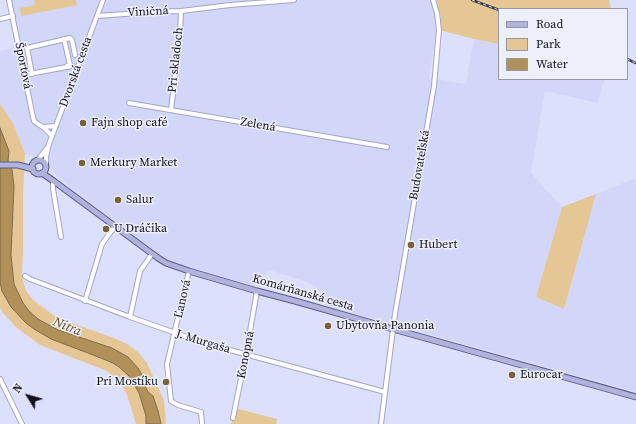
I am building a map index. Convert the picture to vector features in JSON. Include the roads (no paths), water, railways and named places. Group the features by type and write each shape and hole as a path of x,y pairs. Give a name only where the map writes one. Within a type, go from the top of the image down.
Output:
{"main road":[{"path":"0,165 18,165 43,160 46,166 44,172 37,173 33,169 18,165"},
{"path":"33,169 32,166 36,161"},
{"name":"Komárňanská cesta","path":"46,166 55,182"},
{"name":"Komárňanská cesta","path":"42,173 166,263 258,291 636,397"}],"street":[{"name":"Športová","path":"9,0 34,121 52,136"},
{"name":"Dvorská cesta","path":"46,166 46,157 49,144 103,0"},
{"name":"Viničná","path":"97,16 181,11 230,5 294,0"},
{"name":"Budovateľská","path":"381,424 393,329 412,209 434,86 439,30 437,13 433,0"},
{"name":"Pri skladoch","path":"171,110 180,34 181,11"},
{"path":"0,19 12,16"},
{"path":"32,74 27,48 70,38 72,40 75,55"},
{"path":"64,39 69,66"},
{"path":"24,75 69,66 77,69"},
{"name":"Zelená","path":"129,103 387,147"},
{"path":"43,127 56,126"},
{"name":"Dvorská cesta","path":"36,161 49,144"},
{"path":"55,182 52,189 61,237"},
{"path":"85,301 102,244 115,226"},
{"path":"130,317 140,271 152,254"},
{"name":"Ľanová","path":"189,271 167,364 171,401 178,405 201,412 202,424"},
{"name":"J. Murgaša","path":"25,276 85,301 204,343 385,392"},
{"name":"Konopná","path":"233,418 258,291"},
{"path":"1,382 22,424"}],"water":[{"path":"0,128 9,151 8,161 12,170 14,186 11,255 14,284 23,303 38,319 58,330 112,348 128,357 138,368 144,378 143,382 148,392 153,396 161,424 146,424 146,416 139,393 129,376 119,367 113,363 51,339 34,329 11,307 2,291 0,282"}],"railway":[{"path":"472,0 498,10"},
{"path":"628,59 636,63"}],"place":[{"name":"Fajn shop café","path":"83,123"},
{"name":"Merkury Market","path":"82,163"},
{"name":"Salur","path":"118,200"},
{"name":"U Dráčika","path":"106,229"},
{"name":"Hubert","path":"411,245"},
{"name":"Ubytovňa Panonia","path":"328,326"},
{"name":"Eurocar","path":"512,375"},
{"name":"Pri Mostíku","path":"166,382"}],"water label":[{"name":"Nitra","path":"67,327"}]}
